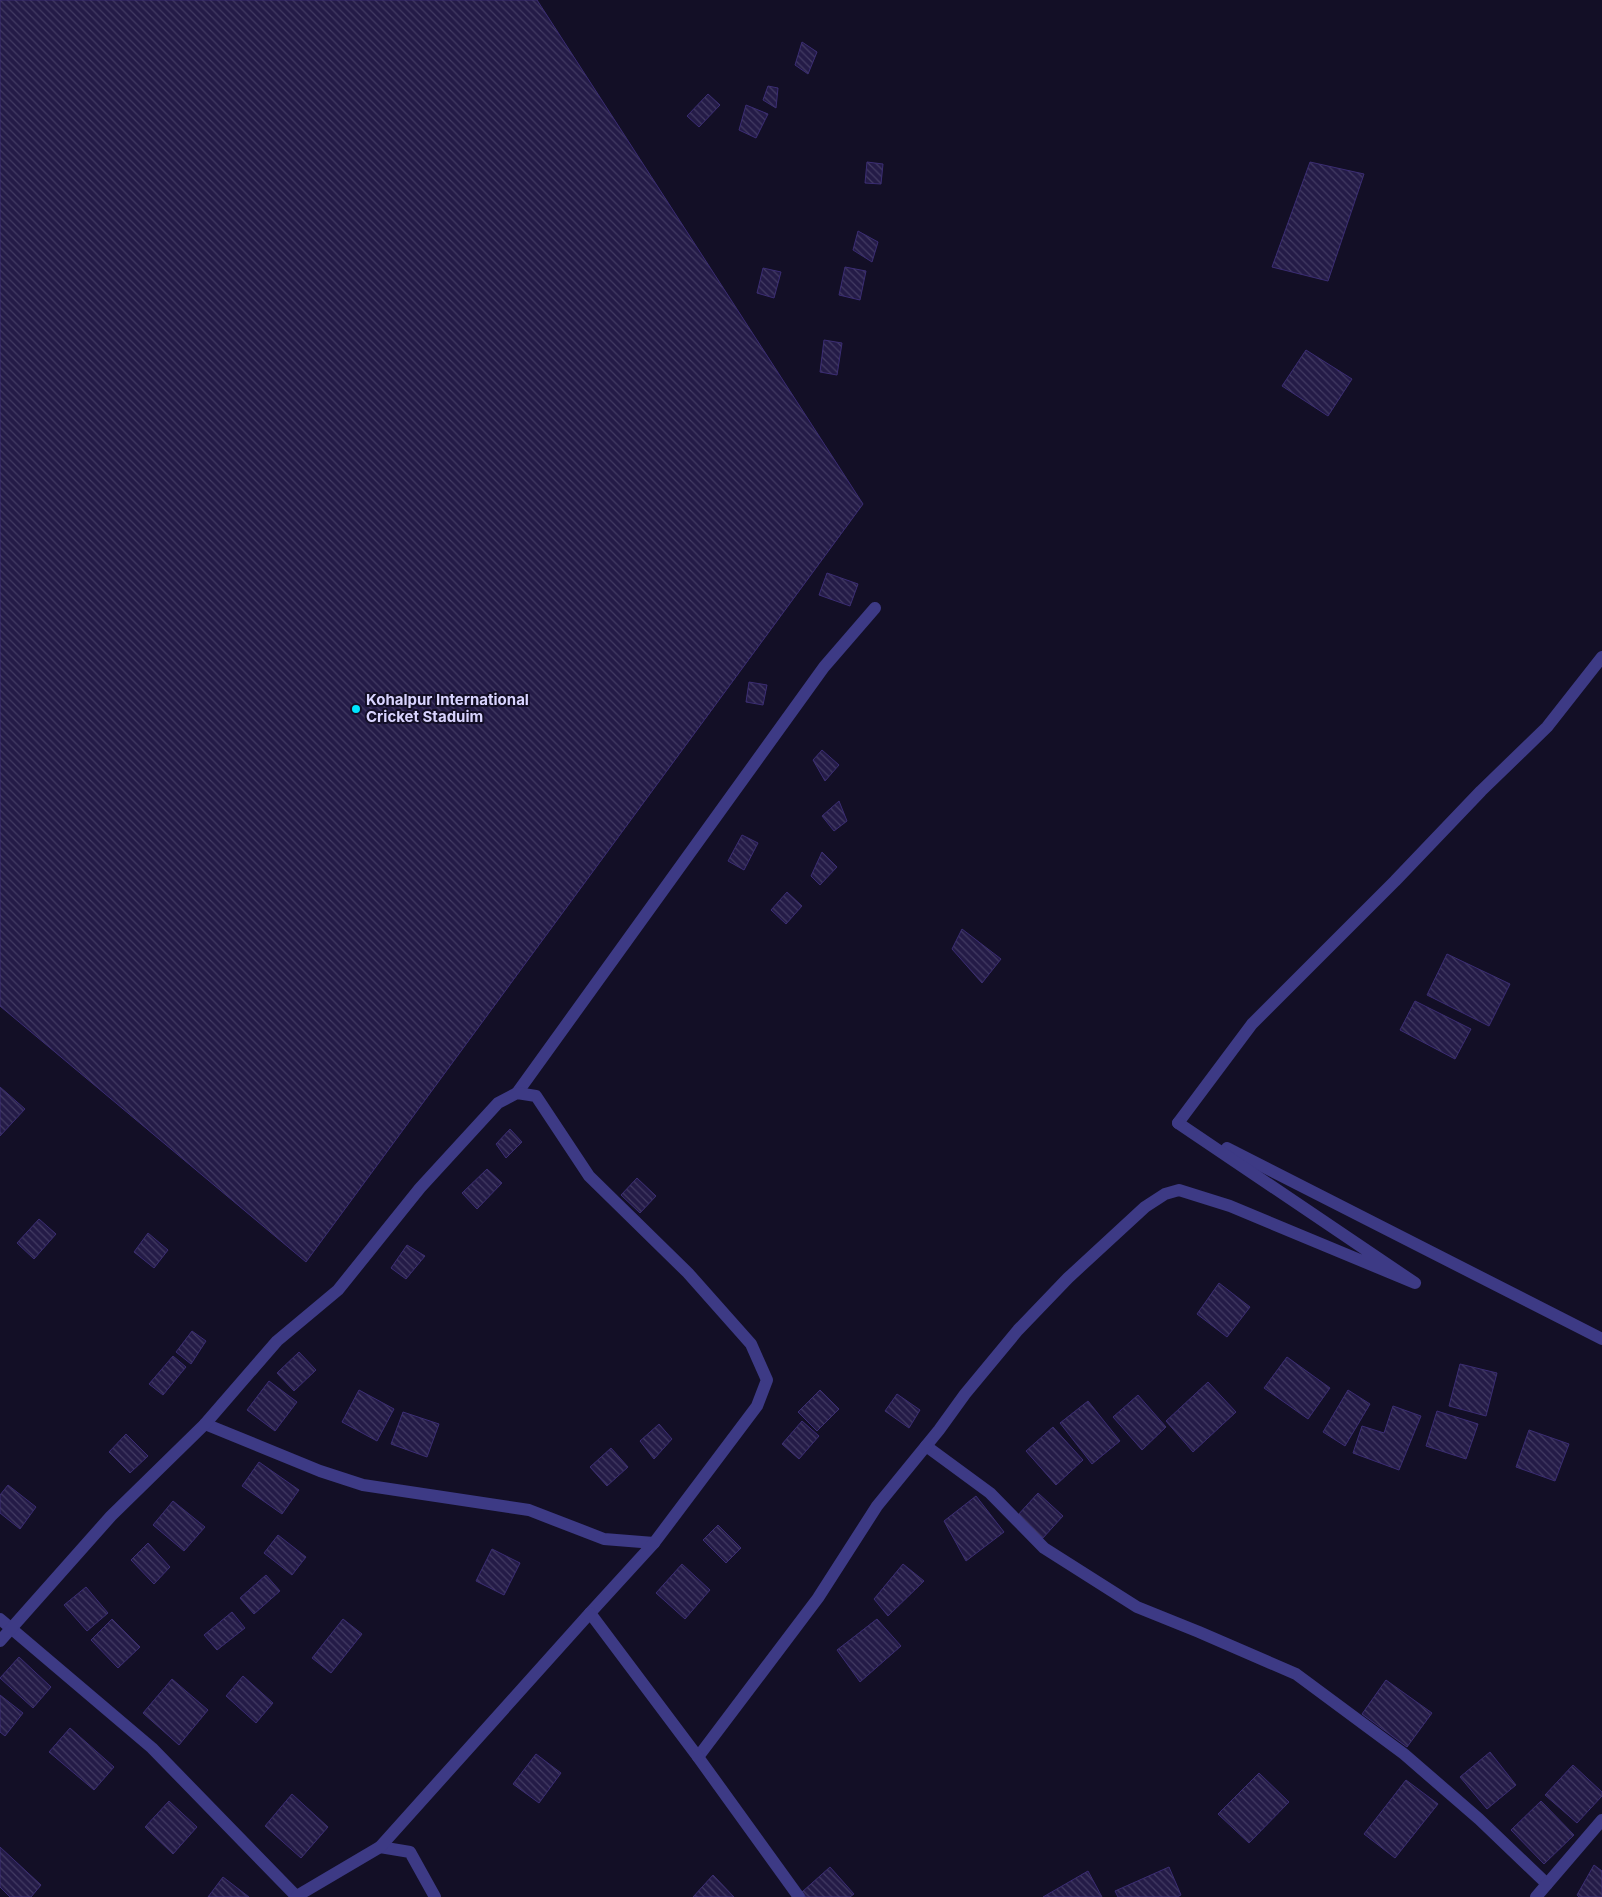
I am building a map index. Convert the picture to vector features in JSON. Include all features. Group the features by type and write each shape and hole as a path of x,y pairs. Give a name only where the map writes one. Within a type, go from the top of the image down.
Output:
{"street":[{"path":"0,1640 5,1624 205,1424 277,1341 338,1290 420,1188 498,1103 517,1093 824,667 875,608"},
{"path":"1178,1123 1252,1024 1388,888 1481,791 1547,728 1602,657"},
{"path":"5,1624 152,1748 297,1897 380,1847 654,1543 757,1406 767,1380 751,1344 688,1273 589,1176 536,1096 517,1093"},
{"path":"1178,1123 1602,1339"},
{"path":"698,1757 818,1598 877,1506 965,1394 1018,1330 1068,1278 1145,1207 1164,1194 1179,1190 1230,1206 1415,1283 1178,1123"},
{"path":"205,1424 320,1471 363,1485 529,1510 604,1539 654,1543"},
{"path":"926,1446 990,1493 1044,1548 1137,1607 1296,1674 1404,1754 1479,1820 1547,1884"},
{"path":"590,1613 800,1897"},
{"path":"1536,1897 1602,1820"},
{"path":"380,1847 410,1852 435,1897"}],"building":[{"name":"Kohalpur International Cricket Staduim","path":"0,0 537,0 863,504 306,1262 0,1006"},
{"path":"802,42 817,52 808,74 795,65"},
{"path":"768,86 778,88 776,108 763,100"},
{"path":"708,94 720,105 699,127 687,116"},
{"path":"746,105 768,114 756,138 739,130"},
{"path":"867,162 883,164 881,184 865,183"},
{"path":"1310,162 1364,174 1328,281 1272,267"},
{"path":"858,231 878,242 872,262 853,250"},
{"path":"845,267 866,271 860,300 839,295"},
{"path":"763,268 781,272 774,298 757,293"},
{"path":"824,340 842,343 837,375 820,372"},
{"path":"1306,350 1352,379 1328,416 1282,386"},
{"path":"827,573 858,584 850,606 819,595"},
{"path":"749,682 767,685 763,705 746,702"},
{"path":"822,750 839,765 825,781 813,760"},
{"path":"839,801 847,821 834,831 822,816"},
{"path":"742,835 758,843 744,870 728,861"},
{"path":"822,852 837,867 820,885 811,876"},
{"path":"787,892 802,906 786,924 771,910"},
{"path":"962,929 1001,959 982,983 952,949"},
{"path":"1447,954 1510,984 1489,1026 1427,995"},
{"path":"1415,1001 1471,1029 1455,1059 1400,1030"},
{"path":"0,1087 25,1109 0,1136"},
{"path":"510,1129 522,1142 506,1158 496,1144"},
{"path":"487,1169 502,1183 477,1209 462,1193"},
{"path":"637,1178 656,1196 640,1213 621,1195"},
{"path":"39,1219 56,1234 34,1259 17,1243"},
{"path":"148,1233 168,1250 154,1268 134,1252"},
{"path":"407,1245 425,1256 406,1279 391,1268"},
{"path":"1219,1283 1250,1307 1227,1337 1197,1314"},
{"path":"192,1331 206,1341 191,1364 176,1352"},
{"path":"299,1352 316,1370 294,1391 277,1373"},
{"path":"173,1356 186,1367 163,1395 149,1384"},
{"path":"1287,1357 1330,1388 1308,1419 1264,1388"},
{"path":"1460,1364 1497,1373 1486,1416 1449,1406"},
{"path":"269,1381 297,1402 275,1431 247,1410"},
{"path":"1208,1382 1236,1412 1193,1452 1166,1421"},
{"path":"359,1390 394,1409 377,1441 342,1422"},
{"path":"820,1390 839,1409 817,1431 798,1412"},
{"path":"1348,1390 1370,1404 1345,1446 1323,1432"},
{"path":"897,1394 920,1410 909,1428 885,1411"},
{"path":"1138,1395 1166,1427 1142,1450 1113,1417"},
{"path":"1088,1401 1120,1441 1092,1464 1060,1423"},
{"path":"1393,1406 1421,1416 1399,1470 1353,1453 1362,1426 1384,1433"},
{"path":"1437,1411 1478,1424 1466,1459 1426,1446"},
{"path":"403,1412 439,1424 427,1457 391,1444"},
{"path":"802,1421 819,1436 799,1459 782,1444"},
{"path":"659,1424 672,1439 654,1459 640,1441"},
{"path":"1053,1427 1083,1460 1056,1485 1026,1451"},
{"path":"1529,1430 1569,1444 1555,1481 1516,1467"},
{"path":"126,1434 148,1456 130,1473 109,1452"},
{"path":"611,1448 628,1467 607,1486 590,1467"},
{"path":"259,1462 299,1490 282,1514 242,1486"},
{"path":"8,1485 36,1507 20,1529 0,1513 0,1495"},
{"path":"1038,1493 1063,1516 1042,1539 1017,1516"},
{"path":"976,1496 1004,1532 966,1561 944,1521"},
{"path":"173,1501 205,1527 184,1551 153,1525"},
{"path":"718,1525 741,1548 726,1563 703,1540"},
{"path":"278,1535 306,1557 292,1575 264,1553"},
{"path":"148,1543 170,1567 154,1584 131,1560"},
{"path":"492,1549 520,1563 504,1595 476,1581"},
{"path":"682,1564 710,1590 685,1619 656,1593"},
{"path":"903,1564 924,1581 888,1616 874,1599"},
{"path":"266,1575 280,1591 254,1614 240,1598"},
{"path":"86,1587 108,1613 87,1631 64,1605"},
{"path":"232,1612 245,1628 217,1650 204,1635"},
{"path":"112,1619 140,1647 118,1668 91,1640"},
{"path":"343,1619 362,1634 331,1673 312,1658"},
{"path":"877,1619 901,1646 860,1682 837,1650"},
{"path":"19,1657 51,1687 33,1708 0,1678"},
{"path":"243,1676 273,1703 256,1723 226,1696"},
{"path":"172,1679 208,1710 179,1745 143,1713"},
{"path":"1386,1680 1432,1713 1407,1747 1362,1714"},
{"path":"0,1695 23,1713 5,1736 0,1732"},
{"path":"70,1728 114,1767 94,1790 49,1752"},
{"path":"1490,1752 1516,1785 1487,1809 1460,1777"},
{"path":"536,1754 561,1773 539,1803 513,1784"},
{"path":"1573,1765 1602,1792 1602,1796 1577,1823 1545,1795"},
{"path":"1259,1773 1289,1802 1249,1843 1218,1814"},
{"path":"1406,1780 1438,1804 1395,1858 1364,1834"},
{"path":"292,1794 328,1827 301,1858 265,1826"},
{"path":"169,1801 197,1827 173,1854 145,1827"},
{"path":"1541,1801 1574,1835 1544,1864 1511,1830"},
{"path":"0,1847 41,1885 31,1897 10,1897 0,1887"},
{"path":"1594,1865 1602,1871 1602,1897 1579,1897 1577,1895"},
{"path":"830,1867 854,1894 850,1897 806,1897 802,1892"},
{"path":"1169,1867 1181,1895 1177,1897 1118,1897 1115,1891"},
{"path":"1088,1871 1102,1897 1043,1897"},
{"path":"713,1875 734,1897 693,1897"},
{"path":"223,1877 249,1897 208,1897"}],"place":[{"name":"Kohalpur International Cricket Staduim","path":"356,709"}]}
